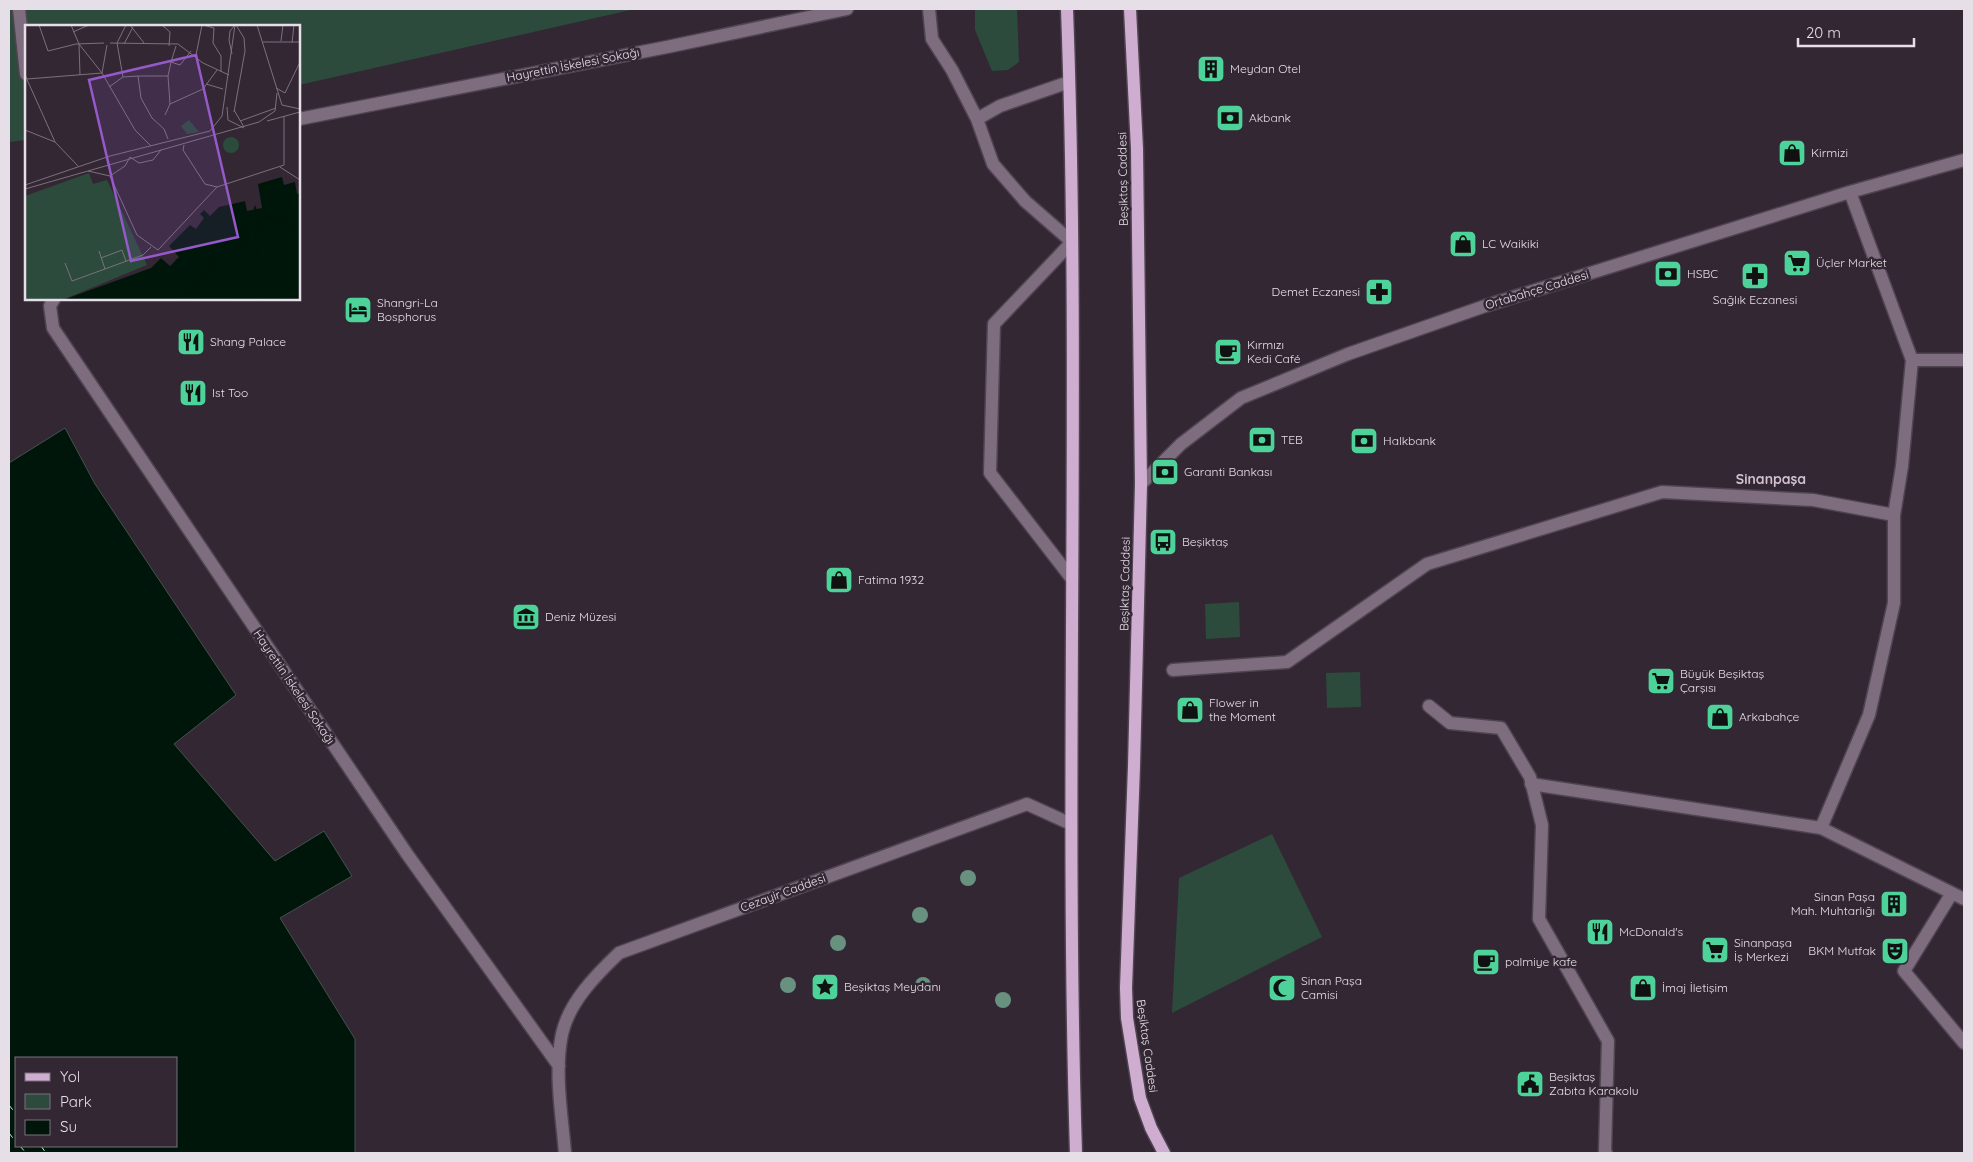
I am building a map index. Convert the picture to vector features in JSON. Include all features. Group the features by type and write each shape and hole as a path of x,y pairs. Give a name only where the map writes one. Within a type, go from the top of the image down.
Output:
{"main road":[{"path":"1067,9 1072,242 1071,1012 1076,1153"},
{"name":"Beşiktaş Caddesi","path":"1130,9 1137,149 1141,484 1126,988 1127,1018 1140,1098 1151,1128 1164,1153"}],"street":[{"path":"19,9 25,65"},
{"name":"Hayrettin İskelesi Sokağı","path":"300,119 667,47 847,9"},
{"path":"929,9 932,38 952,70 977,119 993,164 1025,201 1072,242 994,324 990,473 1072,579"},
{"path":"977,119 1000,106 1069,82"},
{"name":"Ortabahçe Caddesi","path":"1141,484 1181,444 1242,398 1339,358 1485,306 1850,192 1964,160"},
{"path":"1821,828 1869,715 1894,603 1894,514 1902,466 1912,360 1850,192"},
{"name":"Hayrettin İskelesi Sokağı","path":"53,300 50,306 53,328 407,854 559,1066"},
{"path":"1912,360 1964,360"},
{"path":"1174,670 1287,662 1427,564 1662,492 1813,500 1894,514"},
{"path":"1429,706 1450,723 1501,728 1530,777 1542,825 1539,919 1608,1041 1606,1153"},
{"path":"1531,784 1821,828 1964,899"},
{"name":"Cezayir Caddesi","path":"565,1153 559,1066 562,1033 575,1004 597,974 618,953 1027,804 1071,824"},
{"path":"1952,892 1904,971 1964,1043"}],"green space":[{"path":"9,9 635,9 300,85 300,25 25,25 25,140 9,142"},
{"path":"975,9 1017,9 1019,62 1008,70 992,71 975,30"},
{"path":"1239,602 1240,637 1206,639 1205,604"},
{"path":"1360,672 1361,707 1327,708 1326,673"},
{"path":"1272,834 1322,937 1172,1013 1179,878"}],"water":[{"path":"65,428 95,484 236,695 174,744 275,861 324,831 352,876 280,918 355,1039 355,1153 9,1153 9,463"}],"ferry route":[{"path":"9,1105 15,1113"},
{"path":"9,1133 15,1141"},
{"path":"21,1147 26,1153"},
{"path":"42,1147 46,1153"}],"place":[{"name":"Meydan Otel","path":"1211,69"},
{"name":"Akbank","path":"1230,118"},
{"name":"Kirmizi","path":"1792,153"},
{"name":"LC Waikiki","path":"1463,244"},
{"name":"Üçler Market","path":"1797,263"},
{"name":"HSBC","path":"1668,274"},
{"name":"Sağlık Eczanesi","path":"1755,276"},
{"name":"Demet Eczanesi","path":"1379,292"},
{"name":"Shangri-La Bosphorus","path":"358,310"},
{"name":"Shang Palace","path":"191,342"},
{"name":"Kırmızı Kedi Café","path":"1228,352"},
{"name":"Ist Too","path":"193,393"},
{"name":"TEB","path":"1262,440"},
{"name":"Halkbank","path":"1364,441"},
{"name":"Garanti Bankası","path":"1165,472"},
{"name":"Beşiktaş","path":"1163,542"},
{"name":"Fatima 1932","path":"839,580"},
{"name":"Deniz Müzesi","path":"526,617"},
{"name":"Büyük Beşiktaş Çarşısı","path":"1661,681"},
{"name":"Flower in the Moment","path":"1190,710"},
{"name":"Arkabahçe","path":"1720,717"},
{"name":"Sinan Paşa Mah. Muhtarlığı","path":"1894,904"},
{"name":"McDonald's","path":"1600,932"},
{"name":"Sinanpaşa İş Merkezi","path":"1715,950"},
{"name":"BKM Mutfak","path":"1895,951"},
{"name":"palmiye kafe","path":"1486,962"},
{"name":"Beşiktaş Meydanı","path":"825,987"},
{"name":"Sinan Paşa Camisi","path":"1282,988"},
{"name":"İmaj İletişim","path":"1643,988"},
{"name":"Beşiktaş Zabıta Karakolu","path":"1530,1084"}],"district":[{"name":"Sinanpaşa","path":"1771,479"}]}
